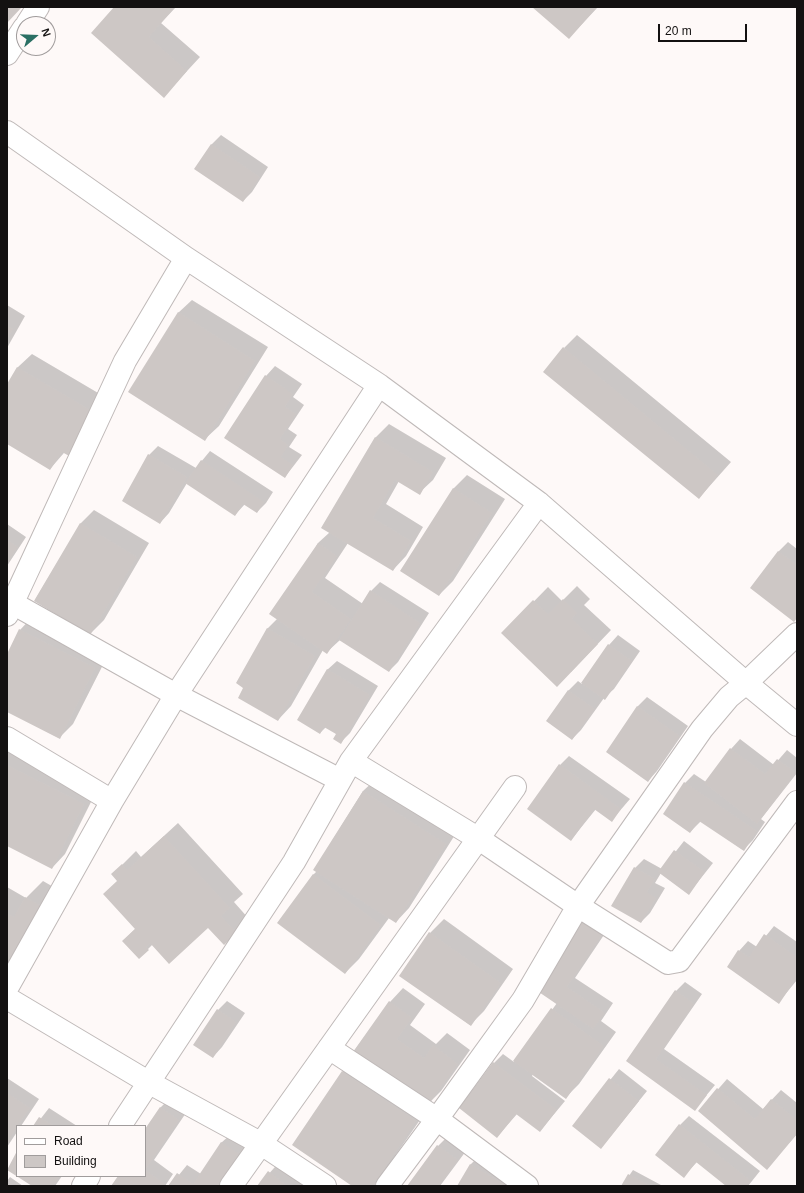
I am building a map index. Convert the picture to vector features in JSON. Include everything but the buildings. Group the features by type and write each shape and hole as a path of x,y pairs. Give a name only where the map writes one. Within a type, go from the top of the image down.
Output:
{"street":[{"path":"32,16 38,7"},
{"path":"7,54 16,40"},
{"path":"7,132 186,258 379,385 539,503 746,683 797,725"},
{"path":"186,258 125,361 9,606 340,780"},
{"path":"7,988 112,801 176,695 379,385"},
{"path":"121,1125 294,862 351,761 539,503"},
{"path":"387,1186 523,1000 578,906 702,729 729,696 746,683 797,634"},
{"path":"7,738 112,801"},
{"path":"351,761 479,839 578,906 668,963 679,961 797,802"},
{"path":"231,1186 260,1142 515,787"},
{"path":"7,998 148,1082 260,1142 326,1186"},
{"path":"328,1048 437,1119 527,1186"},
{"path":"83,1186 88,1177"}]}
